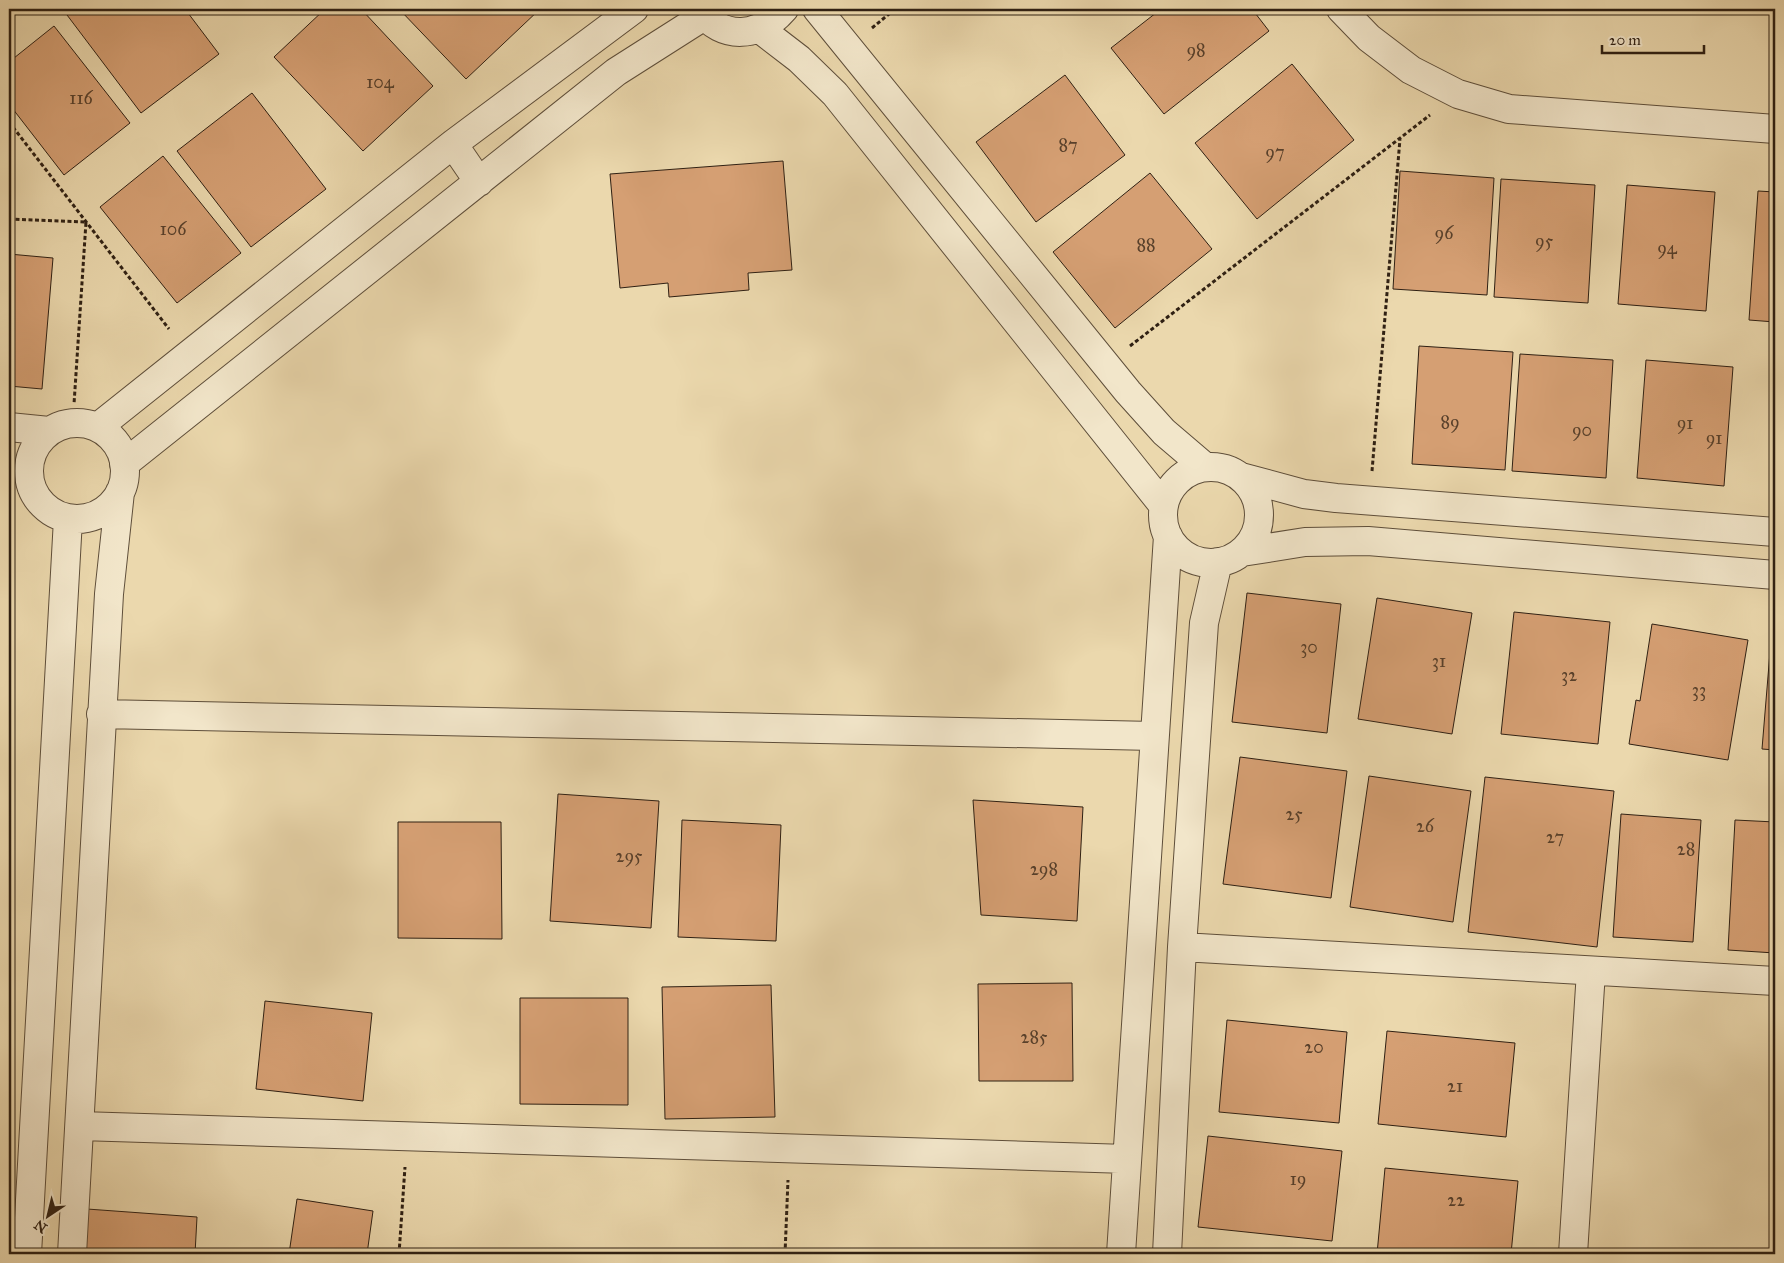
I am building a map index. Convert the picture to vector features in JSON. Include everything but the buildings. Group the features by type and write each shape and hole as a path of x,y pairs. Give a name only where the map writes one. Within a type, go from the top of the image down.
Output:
{"street":[{"path":"9,427 73,427 109,434 117,444 124,464 124,481 114,503 98,514 80,520 68,519 45,508 20,483 40,439 73,427 189,355 453,144 634,9"},
{"path":"124,464 616,72 702,12 716,25 730,31 746,32 760,29 774,20 784,9"},
{"path":"817,9 1106,365 1164,432 1205,467"},
{"path":"1341,9 1369,38 1411,70 1458,94 1509,109 1775,128"},
{"path":"760,29 799,59 834,94 1164,505"},
{"path":"453,144 479,182"},
{"path":"1775,532 1369,501 1304,494 1241,477 1218,467 1205,467 1191,471 1178,480 1169,491 1164,505 1163,521 1168,536 1176,548 1189,558 1203,562 1305,542 1368,541 1775,575"},
{"path":"1167,1254 1182,947 1204,623 1230,557 1251,541 1257,528 1259,514 1257,500 1250,487 1241,477"},
{"path":"72,1254 101,714 109,594 120,492"},
{"path":"27,1254 68,519"},
{"path":"1121,1254 1168,536"},
{"path":"101,714 1154,736"},
{"path":"1182,947 1775,981"},
{"path":"1573,1254 1591,970"},
{"path":"80,1126 1127,1159"}],"path":[{"path":"1106,365 1458,94"},
{"path":"9,122 189,355"},
{"path":"1369,501 1400,138"},
{"path":"9,219 86,222"},
{"path":"73,427 86,222"},
{"path":"399,1254 407,1136"},
{"path":"785,1254 789,1148"}]}
